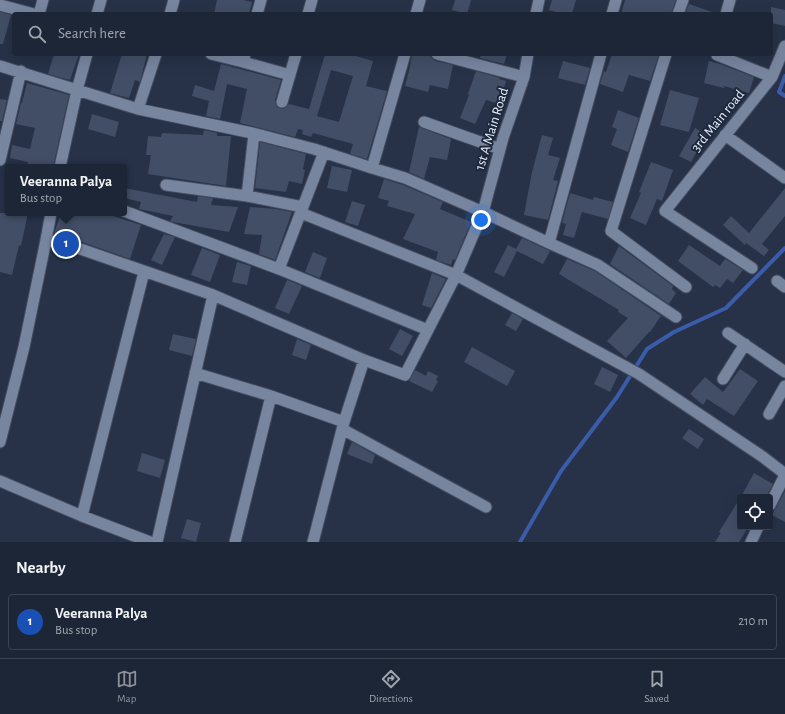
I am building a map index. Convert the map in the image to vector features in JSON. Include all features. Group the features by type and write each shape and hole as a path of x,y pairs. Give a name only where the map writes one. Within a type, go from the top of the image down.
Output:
{"street":[{"path":"40,12 43,0"},
{"path":"98,12 101,0"},
{"path":"171,12 174,0"},
{"path":"258,12 261,0"},
{"path":"309,12 312,0"},
{"path":"417,12 420,0"},
{"path":"536,12 539,0"},
{"path":"613,12 616,0"},
{"path":"679,12 683,0"},
{"path":"727,12 730,0"},
{"path":"0,5 26,12"},
{"name":"3rd Main road","path":"752,268 665,210 772,77 784,51"},
{"path":"61,164 77,90 86,56"},
{"path":"138,109 155,56"},
{"path":"228,56 244,58 290,75"},
{"path":"282,102 295,56"},
{"path":"372,168 404,56"},
{"path":"445,56 524,77"},
{"name":"1st A Main Road","path":"364,360 405,375 456,276 483,212 500,149 524,77 528,56"},
{"path":"549,243 600,56"},
{"path":"665,56 611,231 686,287"},
{"path":"722,56 772,77"},
{"path":"0,66 138,109 254,134 324,152 405,178 598,265 676,317"},
{"path":"0,160 21,72"},
{"path":"424,122 500,149"},
{"path":"247,196 254,134"},
{"path":"725,135 785,178"},
{"path":"279,269 324,152"},
{"path":"166,185 247,196 302,210 456,276 639,374 763,457 785,474 773,498"},
{"path":"127,211 279,269 428,330"},
{"path":"0,442 24,346 50,216"},
{"path":"46,240 66,244 213,295 364,360 343,425 313,542"},
{"path":"82,516 144,272"},
{"path":"157,542 213,295"},
{"path":"728,333 785,372"},
{"path":"723,379 745,344"},
{"path":"195,372 271,396 343,425 486,507"},
{"path":"769,414 785,386"},
{"path":"235,542 271,396"},
{"path":"0,481 82,516 150,542"},
{"path":"751,542 757,530"}],"building":[{"path":"217,0 243,0 252,2 250,12 214,12"},
{"path":"455,0 471,0 468,12 452,10"},
{"path":"552,0 576,0 573,12 556,12 549,10"},
{"path":"625,0 676,0 672,12 622,12"},
{"path":"689,4 712,12 686,12"},
{"path":"771,7 785,10 785,26 773,23 773,12 771,12"},
{"path":"0,12 11,15 3,44 0,44"},
{"path":"53,56 78,56 70,80 48,74"},
{"path":"121,56 146,56 140,82 135,80 129,98 110,93"},
{"path":"324,56 356,56 373,61 366,86 387,91 367,159 350,154 353,144 313,133 311,137 302,134 303,130 298,129 295,137 240,123 247,89 227,84 220,119 206,116 209,101 192,96 195,85 214,91 221,64 281,80 275,100 277,107 283,109 289,104 309,109","holes":["331,70 353,76 339,122 317,116"]},
{"path":"412,56 430,56 435,61 453,65 448,89 430,85 428,92 405,86"},
{"path":"480,56 506,56 504,64 480,58"},
{"path":"611,56 658,56 650,81 629,75 623,92 600,84 604,71 606,72"},
{"path":"563,61 590,68 585,85 558,78"},
{"path":"709,61 754,77 749,93 724,86 724,88 704,83"},
{"path":"476,71 506,81 499,104 486,100 475,124 460,118"},
{"path":"27,83 69,95 54,164 28,164 28,162 10,158 12,145 30,149 35,128 16,124"},
{"path":"670,90 699,98 689,132 660,125"},
{"path":"0,99 7,100 2,121 0,121"},
{"path":"618,110 639,118 628,152 611,145 617,129 612,127"},
{"path":"92,114 119,122 115,137 88,129"},
{"path":"419,127 451,139 447,160 430,157 424,179 409,172"},
{"path":"695,128 706,135 691,162 679,156"},
{"path":"204,130 217,133 217,136 231,136 226,186 148,174 151,155 146,155 148,136 161,137 162,133 203,135"},
{"path":"542,135 553,138 548,155 560,158 553,180 558,181 548,220 524,215 532,172"},
{"path":"260,142 306,154 302,184 289,181 286,192 255,188"},
{"path":"651,162 673,170 662,201 657,199 646,225 630,218 641,193 639,192"},
{"path":"332,166 352,170 347,192 327,188"},
{"path":"384,179 403,185 443,202 440,209 471,222 455,260 453,259 451,265 436,260 438,252 403,239 415,214 387,206 389,201 378,198"},
{"path":"785,188 785,216 762,244 769,250 764,256 746,243 745,245 723,225 731,216 749,233"},
{"path":"127,189 197,202 198,196 213,198 211,205 238,207 229,232 170,221 173,216 139,209 141,202 127,199"},
{"path":"570,193 593,200 594,197 613,202 608,219 582,212 574,238 563,235 566,224 562,223"},
{"path":"352,201 365,205 358,226 345,222"},
{"path":"250,207 292,212 275,260 259,254 262,235 244,234"},
{"path":"0,213 5,213 5,216 27,216 21,246 19,245 12,275 0,272"},
{"path":"60,216 113,216 141,225 130,259 68,237 54,234"},
{"path":"164,234 175,237 162,265 151,260"},
{"path":"522,238 550,251 543,264 517,251 504,277 494,272 508,245 516,249"},
{"path":"689,245 720,266 725,259 743,270 733,283 727,279 720,288 715,285 713,287 678,261"},
{"path":"619,246 673,286 672,289 676,293 669,304 610,264"},
{"path":"202,248 220,255 210,282 191,275"},
{"path":"313,252 327,258 320,278 305,272"},
{"path":"567,259 595,271 661,316 650,332 626,358 607,341 628,318 618,312 619,310 559,274"},
{"path":"237,262 251,266 247,285 232,282"},
{"path":"432,273 446,279 431,308 422,305"},
{"path":"287,280 302,286 289,314 275,308"},
{"path":"512,313 523,319 516,331 505,325"},
{"path":"400,329 413,336 402,356 389,349"},
{"path":"173,334 196,339 192,356 169,350"},
{"path":"297,339 311,345 306,360 292,355"},
{"path":"472,347 515,371 507,386 464,362"},
{"path":"602,367 618,375 610,392 594,384"},
{"path":"740,369 758,381 734,416 707,399 703,405 690,394 705,377 723,392"},
{"path":"415,370 426,376 428,371 438,376 436,380 438,381 432,392 409,381"},
{"path":"689,429 704,439 698,449 682,438"},
{"path":"352,442 375,455 372,464 347,454"},
{"path":"142,453 165,460 160,478 137,471"},
{"path":"754,473 773,484 768,494 743,494"},
{"path":"785,491 785,522 773,516"},
{"path":"737,503 737,530 746,530 739,542 715,542 721,533 719,532"},
{"path":"187,519 201,523 196,542 181,538"}],"waterway":[{"path":"785,76 779,92 785,96"},
{"path":"520,542 561,471 617,397 647,349 674,332 726,308 785,248"}],"place":[{"name":"Veeranna Palya","path":"66,244"}]}
